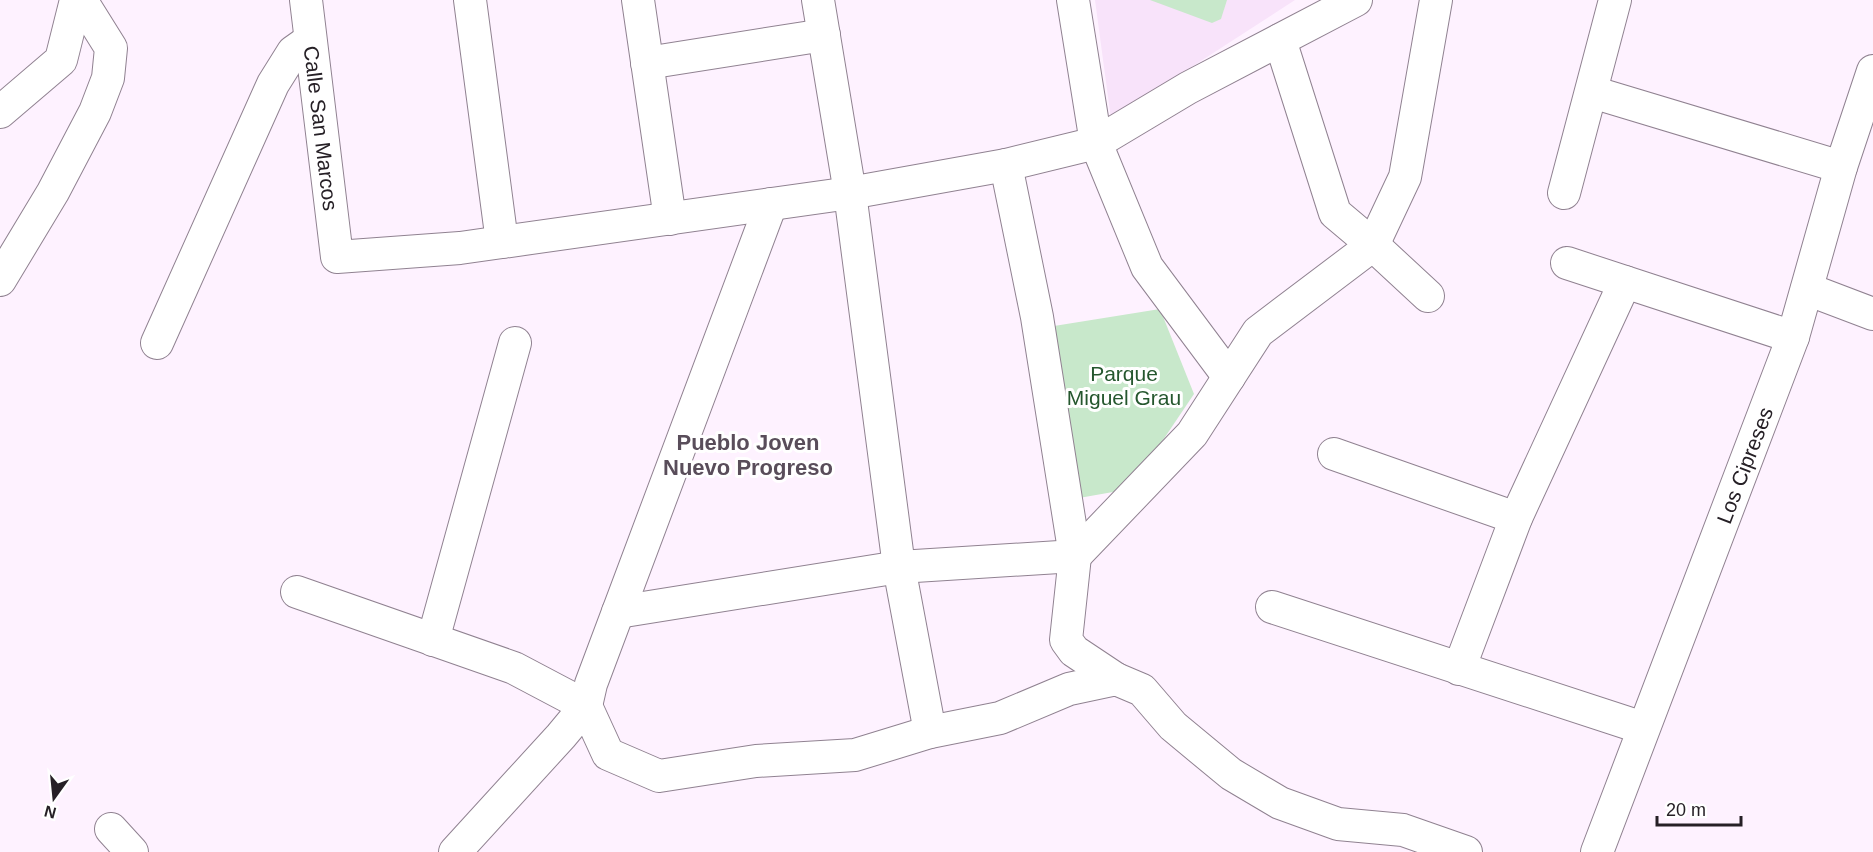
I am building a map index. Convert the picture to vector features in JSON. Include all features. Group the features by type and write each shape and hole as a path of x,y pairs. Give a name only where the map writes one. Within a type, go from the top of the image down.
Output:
{"street":[{"path":"0,112 61,60 76,0"},
{"path":"0,280 53,192 95,112 108,78 111,48 81,0"},
{"name":"Calle San Marcos","path":"306,0 337,257 460,248 502,242"},
{"path":"470,0 502,242 850,193 1006,165 1096,143 1188,88 1356,0"},
{"path":"638,0 670,219"},
{"path":"819,0 850,193 898,567 930,732"},
{"path":"1073,0 1096,143 1147,267 1229,377"},
{"path":"618,612 898,567 1075,556 1192,434 1258,332 1373,244 1405,177 1436,0"},
{"path":"1564,193 1615,0"},
{"path":"647,63 824,35"},
{"path":"157,343 273,84 293,52 310,40"},
{"path":"1280,40 1335,213 1373,244 1428,296"},
{"name":"Los Cipreses","path":"1596,852 1793,337 1841,167 1873,71"},
{"path":"1592,92 1841,167"},
{"path":"1006,165 1037,316 1075,556 1066,640 1074,651 1116,679 1142,690 1173,726 1231,774 1280,803 1338,824 1403,830 1466,852"},
{"path":"455,852 561,736 585,706 591,684 771,204"},
{"path":"1567,263 1793,337"},
{"path":"1459,669 1516,518 1625,282"},
{"path":"1807,289 1873,314"},
{"path":"433,640 515,343"},
{"path":"1334,454 1516,518"},
{"path":"297,592 514,668 585,706 608,754 658,776 756,761 855,755 930,732 1000,718 1069,690 1116,679"},
{"path":"1272,607 1643,728"}],"shaded area":[{"path":"1095,0 1295,0 1111,119"}],"green space":[{"path":"1150,0 1227,0 1221,19 1212,23"},
{"name":"Parque Miguel Grau","path":"1160,309 1194,394 1130,489 1079,498 1054,326"}],"district":[{"name":"Pueblo Joven Nuevo Progreso","path":"748,455"}]}
